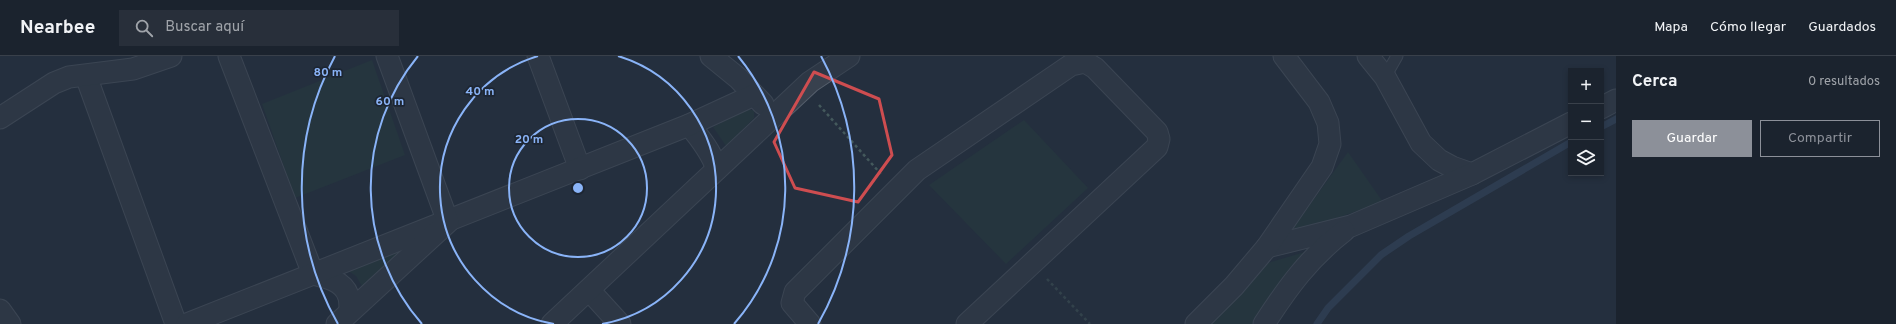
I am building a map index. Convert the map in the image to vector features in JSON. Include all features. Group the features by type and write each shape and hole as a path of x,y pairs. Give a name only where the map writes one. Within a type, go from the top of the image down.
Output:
{"street":[{"path":"0,118 54,83 69,77 133,70 171,56"},
{"path":"229,56 313,274"},
{"path":"387,56 448,222"},
{"path":"538,56 580,169"},
{"path":"711,56 738,78 775,116"},
{"path":"552,324 804,88 849,56"},
{"path":"1196,324 1234,286 1267,247 1322,167 1330,144 1328,123 1319,102 1284,56"},
{"path":"1368,56 1385,78 1421,142 1439,160 1452,167 1472,174"},
{"path":"810,324 792,303 795,292 917,170 1071,65 1085,62 1095,68 1157,132 1159,139 1157,148 1031,263 967,324"},
{"path":"86,76 176,324"},
{"path":"187,324 580,169 688,125 754,95"},
{"path":"1604,106 1616,100"},
{"path":"688,125 701,139 709,151 717,169"},
{"path":"1267,247 1351,226 1472,174 1568,125"},
{"path":"343,318 448,222"},
{"path":"1264,324 1302,270 1323,248 1351,226"},
{"path":"313,274 327,277 338,283 348,294 343,318"},
{"path":"589,290 620,324"},
{"path":"0,310 10,324"}],"lane":[{"path":"1385,78 1396,56"}],"path":[{"path":"804,88 896,191"},
{"path":"1031,263 1090,324"}],"highlighted area":[{"path":"814,72 879,99 892,155 858,202 795,188 774,142"}],"green space":[{"path":"372,60 405,155 295,198 262,104"},
{"path":"747,110 754,110 754,118 726,146 713,127"},
{"path":"1024,120 1088,188 1006,264 929,185"},
{"path":"1348,152 1383,202 1288,235"},
{"path":"406,248 363,288 356,276 347,270"},
{"path":"1305,252 1252,324 1207,324 1264,264"}],"waterway":[{"path":"1604,125 1616,119"},
{"path":"1317,324 1328,308 1381,255 1409,236 1568,144"}]}
